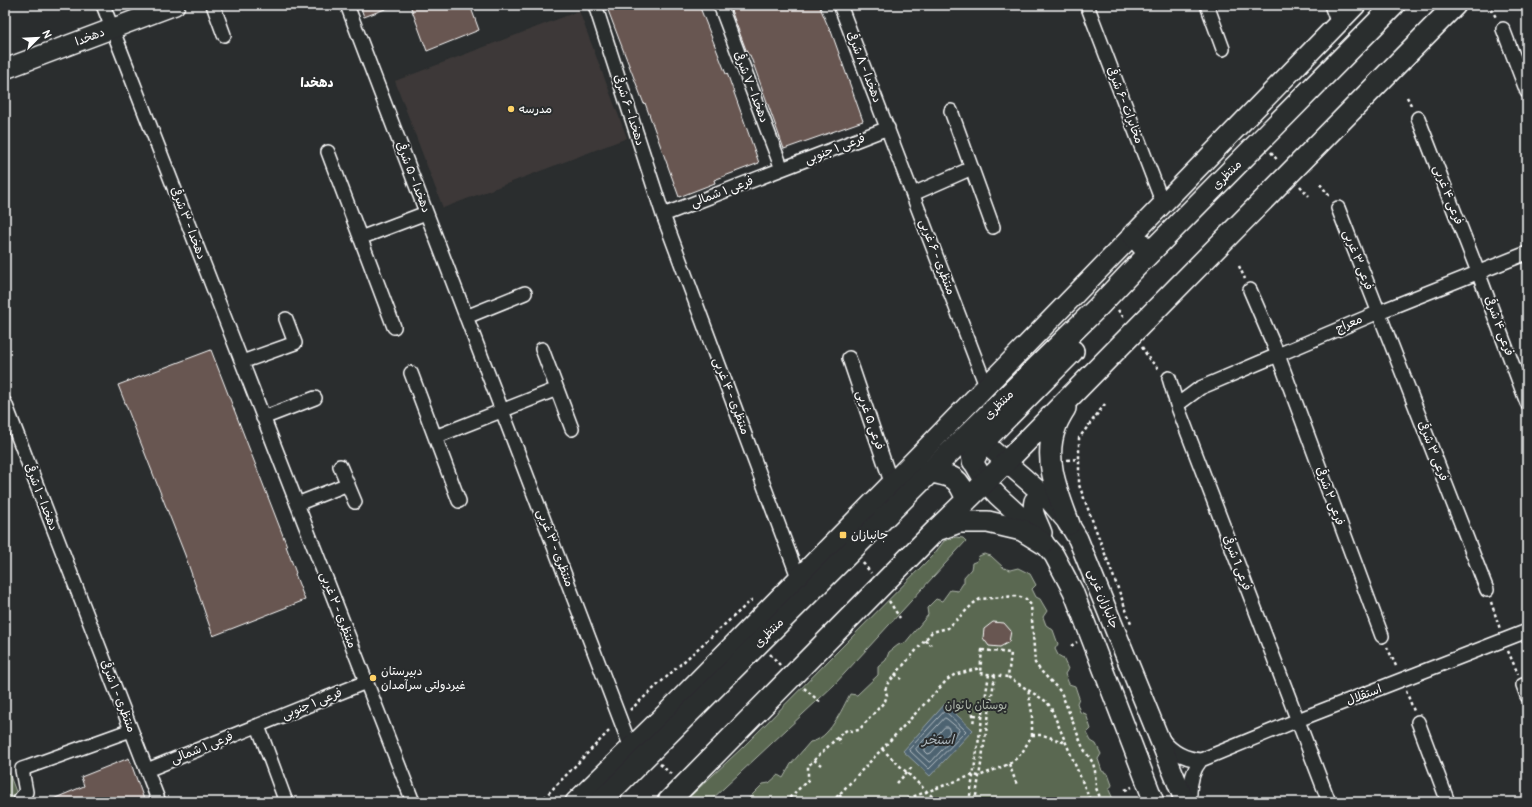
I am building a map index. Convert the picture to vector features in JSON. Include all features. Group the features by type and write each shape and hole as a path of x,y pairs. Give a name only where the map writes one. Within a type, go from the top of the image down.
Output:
{"main road":[{"name":"منتظری","path":"600,802 640,751 753,637 853,550 930,472 971,445 1149,253 1394,5"},
{"path":"668,802 937,529 1006,462 1455,5"},
{"path":"1133,235 1149,253"},
{"path":"971,445 1030,395 1078,346 1098,308"},
{"path":"1069,524 1056,486 1051,465 1050,445 1055,427 1072,394"},
{"path":"1030,395 1031,404 1040,414 1051,415"},
{"path":"930,472 950,476 962,487 967,500"},
{"path":"937,529 959,522 988,522 1022,530 1049,549"}],"street":[{"path":"103,5 112,29"},
{"name":"دهخدا","path":"5,69 175,5"},
{"path":"212,5 224,35"},
{"name":"دهخدا - ۵ شرقی","path":"347,5 478,349"},
{"name":"دهخدا - ۶ شرقی","path":"595,5 663,216"},
{"name":"دهخدا - ۷ شرقی","path":"720,5 782,169"},
{"name":"دهخدا - ۸ شرقی","path":"840,5 888,128"},
{"name":"مخابرات -۶ شرقی","path":"1086,5 1163,204"},
{"path":"1206,5 1223,49"},
{"path":"1332,5 1338,24"},
{"name":"منتظری","path":"753,637 798,578 1356,5"},
{"name":"دهخدا - ۳ شرقی","path":"112,29 264,418"},
{"path":"1503,29 1527,92"},
{"path":"951,111 993,227"},
{"name":"فرعی ۴ غربی","path":"1418,118 1478,272"},
{"name":"فرعی ۱ جنوبی","path":"782,169 888,128"},
{"name":"منتظری - ۶ غربی","path":"888,128 986,386"},
{"path":"328,152 394,327"},
{"path":"913,194 972,168"},
{"name":"فرعی ۱ شمالی","path":"663,216 782,169"},
{"name":"فرعی ۳ غربی","path":"1338,208 1378,312"},
{"path":"360,238 426,213"},
{"name":"منتظری - ۴ غربی","path":"663,216 798,578"},
{"name":"معراج","path":"1177,405 1200,388 1378,312 1527,253"},
{"name":"فرعی ۴ شرقی","path":"1478,272 1527,403"},
{"name":"فرعی ۲ شرقی","path":"1250,290 1278,355 1382,636"},
{"path":"466,317 524,293"},
{"name":"فرعی ۳ شرقی","path":"1378,312 1488,590"},
{"path":"242,362 295,343 286,319"},
{"name":"منتظری - ۳ غربی","path":"478,349 640,751"},
{"path":"542,349 572,429"},
{"name":"فرعی ۵ غربی","path":"849,358 892,482"},
{"path":"411,373 459,501"},
{"name":"فرعی 1 شرقی","path":"1169,378 1177,405 1329,802"},
{"path":"435,437 557,389"},
{"path":"264,418 315,398"},
{"name":"دهخدا - ۱ شرقی","path":"5,403 77,590"},
{"name":"منتظری - ۲ غربی","path":"264,418 413,802"},
{"name":"جانبازان غربی","path":"971,445 1006,462 1047,498 1069,524 1078,539 1185,802"},
{"name":"جانبازان غربی","path":"971,445 985,482 1022,518 1049,549 1073,591 1154,802"},
{"path":"340,466 355,502"},
{"path":"297,504 348,484"},
{"path":"1047,498 1039,497 1034,501 1032,508 1033,515 1049,549"},
{"name":"منتظری - ۱ شرقی","path":"77,590 159,802"},
{"name":"استقلال","path":"1201,760 1298,720 1527,631"},
{"name":"فرعی ۱ جنوبی","path":"258,726 366,682"},
{"path":"1418,722 1448,802"},
{"path":"258,726 286,802"},
{"name":"فرعی ۱ شمالی","path":"147,770 258,726"},
{"path":"22,802 21,798 26,792 22,769 131,730"},
{"path":"1158,734 1168,748 1192,759 1201,760"},
{"name":"منتظری","path":"575,802 640,751"},
{"path":"1190,802 1189,789 1192,777 1195,767 1201,760"}],"path":[{"path":"1320,184 1338,208"},
{"path":"1105,404 1079,438 1079,485 1132,625"},
{"path":"853,550 868,569 900,618"},
{"path":"1488,590 1503,640 1525,690"},
{"path":"785,802 808,780 808,766 814,760 842,733 847,730 859,730 886,701 887,695 885,690 888,683 932,632 948,628 980,599 1015,596 1025,598 1031,605 1035,662 1041,671 1061,692 1084,748 1093,763 1096,788 1102,802"},
{"path":"732,618 792,677 820,702"},
{"path":"1382,636 1402,680 1418,722"},
{"path":"924,640 931,645"},
{"path":"1008,677 1011,653 982,650 980,673 1008,677 1047,702 1091,802"},
{"path":"832,802 947,680 954,675 980,668"},
{"path":"895,674 901,679"},
{"path":"969,802 989,674"},
{"path":"975,802 996,675"},
{"path":"903,802 912,797 928,793 973,775 979,776 1009,764 1017,758 1023,751 1032,735 1032,713 1028,690"},
{"path":"953,705 966,705 974,715 973,724"},
{"path":"974,715 982,716"},
{"path":"1032,735 1043,735 1066,743"},
{"path":"838,738 841,744"},
{"path":"882,749 938,802"},
{"path":"640,751 683,787"},
{"path":"814,760 821,765"},
{"path":"1009,764 1017,785"},
{"path":"897,783 913,766"},
{"path":"838,795 847,802"},
{"path":"965,802 969,798"}],"shaded area":[{"name":"مدرسه","path":"579,11 627,138 443,208 395,81"}],"green space":[{"path":"956,537 963,538 966,541 834,685 709,802 684,802 743,747 934,554 944,541"},
{"name":"بوستان بانوان","path":"984,554 991,556 1004,568 1010,570 1018,568 1030,574 1036,585 1032,589 1036,597 1040,599 1047,611 1043,617 1046,625 1053,630 1058,644 1055,649 1058,655 1063,658 1068,669 1065,674 1069,684 1075,686 1079,698 1077,703 1080,712 1086,714 1091,729 1087,733 1091,741 1096,744 1101,754 1098,759 1102,771 1108,774 1112,785 1109,790 1113,799 1118,802 745,802 763,784 769,783 778,775 783,778 791,764 810,742 817,740 829,730 850,694 857,695 878,675 878,667 886,660 889,652 898,645 905,643 928,615 927,608 936,599 942,601 950,590 958,591 964,582 964,577 971,569 972,563 977,561 979,556"},
{"path":"5,763 20,802 5,802"}],"water":[{"name":"استخر","path":"945,704 973,730 930,776 903,751"}],"building":[{"path":"360,5 393,5 393,6 364,17"},
{"path":"410,5 470,5 479,30 427,51"},
{"path":"606,5 699,5 726,74 727,73 759,163 714,180 715,183 679,197 645,103 644,104"},
{"path":"729,5 819,5 831,31 863,121 784,149 750,55 748,55"},
{"path":"211,350 287,546 296,573 295,574 305,600 213,636 185,555 118,385"},
{"path":"993,622 1004,623 1011,631 1009,642 1000,647 989,646 983,638 984,629"},
{"path":"129,758 145,802 46,802 84,786 81,777"}],"place":[{"name":"مدرسه","path":"511,109"},
{"name":"جانبازان","path":"843,535"},
{"name":"دبیرستان غیردولتی سرآمدان","path":"373,678"}],"district":[{"name":"دهخدا","path":"317,83"}]}
